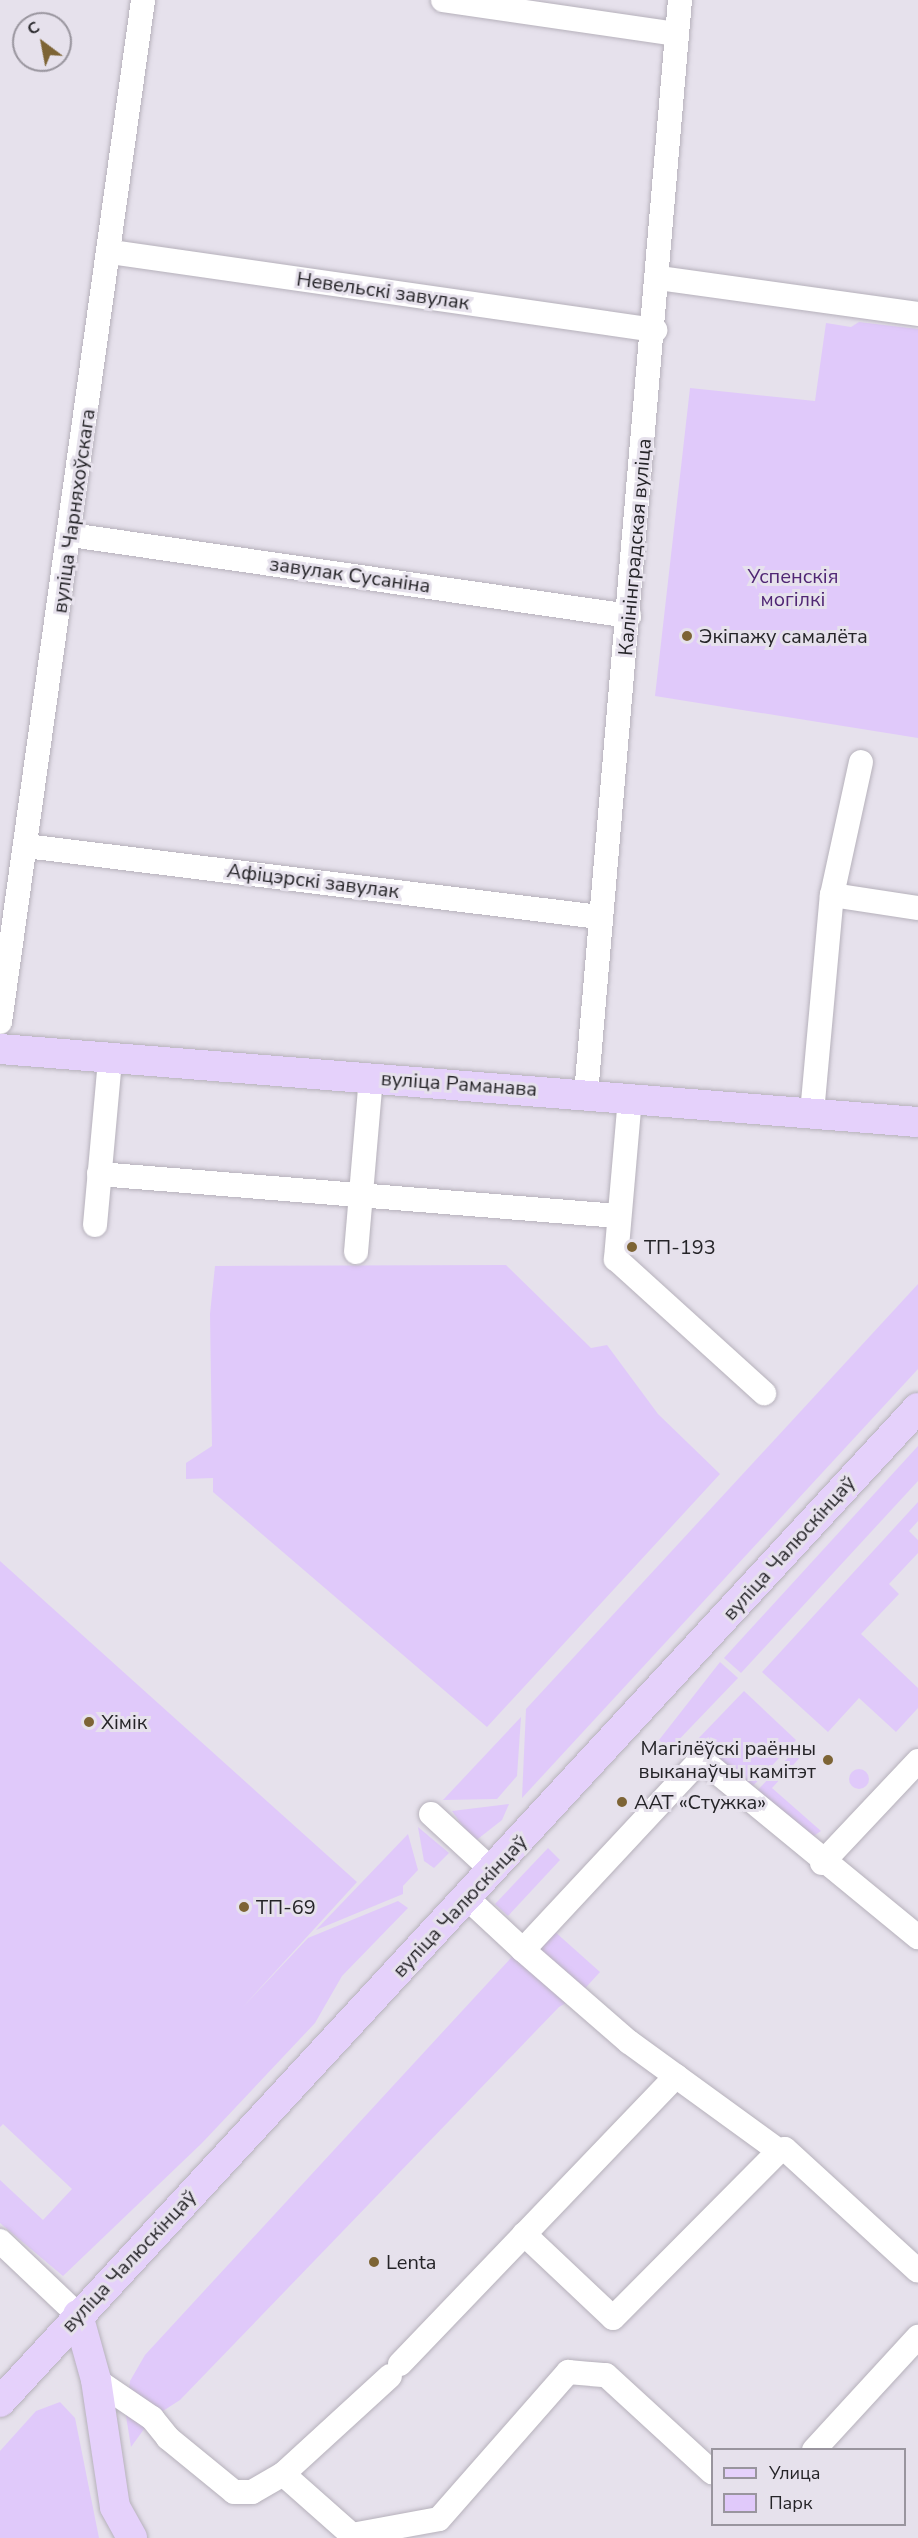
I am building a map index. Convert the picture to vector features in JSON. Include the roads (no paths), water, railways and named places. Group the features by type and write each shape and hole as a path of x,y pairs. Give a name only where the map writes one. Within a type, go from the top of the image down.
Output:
{"main road":[{"name":"вуліца Раманава","path":"0,1049 918,1122"},
{"name":"вуліца Чалюскінцаў","path":"0,2402 78,2314 493,1871 918,1408"},
{"path":"78,2314 96,2380 116,2507 132,2538"}],"street":[{"name":"вуліца Чарняхоўскага","path":"0,1022 111,252 143,0"},
{"path":"443,0 676,34"},
{"name":"Калінінградская вуліца","path":"586,1094 599,916 660,278 676,34 681,0"},
{"name":"Невельскі завулак","path":"111,252 655,330"},
{"path":"660,278 918,314"},
{"name":"завулак Сусаніна","path":"71,535 629,616"},
{"path":"812,1113 832,895 861,762"},
{"name":"Афіцэрскі завулак","path":"26,846 599,916"},
{"path":"832,895 918,908"},
{"path":"95,1225 110,1059"},
{"path":"356,1252 371,1078"},
{"path":"630,1098 616,1259 764,1392"},
{"path":"99,1174 618,1216"},
{"path":"522,1950 701,1759 822,1863 918,1937"},
{"path":"822,1863 918,1761"},
{"path":"431,1814 493,1871"},
{"path":"467,1898 522,1950 676,2076 779,2151"},
{"path":"96,2380 152,2418 168,2438 234,2492 252,2492 283,2474 395,2370 676,2076"},
{"path":"524,2234 613,2318 779,2151 785,2148 918,2271"},
{"path":"0,2241 78,2314"},
{"path":"816,2448 918,2337"},
{"path":"283,2474 352,2535 439,2519 568,2372 606,2375 711,2471"}],"place":[{"name":"Экіпажу самалёта","path":"687,636"},
{"name":"ТП-193","path":"632,1247"},
{"name":"Хімік","path":"89,1722"},
{"name":"Магілёўскі раённы выканаўчы камітэт","path":"828,1760"},
{"name":"ААТ «Стужка»","path":"622,1802"},
{"name":"ТП-69","path":"244,1907"},
{"name":"Lenta","path":"374,2262"}],"park label":[{"name":"Успенскія могілкі","path":"793,588"}]}
